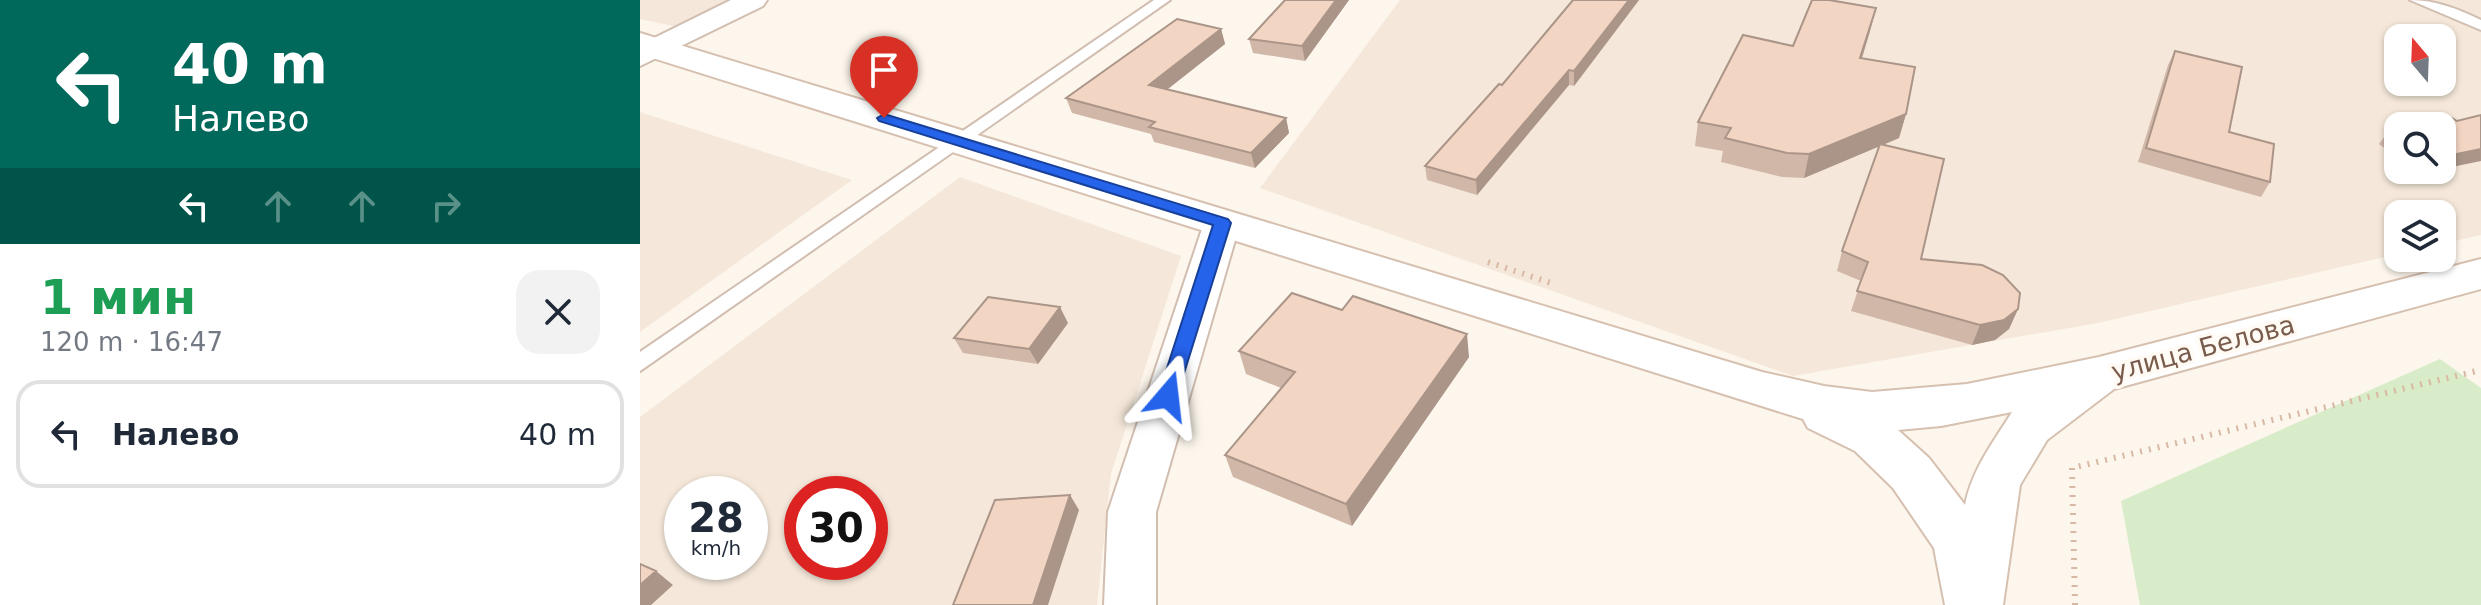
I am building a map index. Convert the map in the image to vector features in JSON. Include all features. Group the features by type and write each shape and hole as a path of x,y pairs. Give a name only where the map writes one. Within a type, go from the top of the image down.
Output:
{"main road":[{"path":"645,54 960,142 1824,406 1888,411 1948,405 2099,375"},
{"name":"улица Белова","path":"1973,605 1995,482 2030,426 2099,375 2481,274"},
{"path":"1795,398 1873,437 1911,473 1960,541 1973,605"}],"street":[{"path":"645,54 753,0"},
{"path":"1130,605 1132,512 1222,223"}],"lane":[{"path":"640,363 1163,0"},
{"path":"2417,0 2481,26"}],"path":[{"path":"1488,262 1563,287"},
{"path":"2075,605 2072,468 2481,370"}],"shaded area":[{"path":"640,0 745,0 688,29 640,19"},
{"path":"1400,0 2481,0 2481,235 2456,241 2456,200 2384,200 2384,257 2098,323 1793,376 1260,188"},
{"path":"640,112 852,180 640,332"},
{"path":"960,177 1181,256 1111,474 1097,605 640,605 640,417"}],"green space":[{"path":"2440,359 2481,388 2481,605 2140,605 2121,501"}],"building":[{"path":"1285,0 1336,0 1302,46 1249,39"},
{"path":"1573,0 1629,0 1574,71 1569,70 1476,180 1425,166 1499,84 1502,85"},
{"path":"1812,0 1876,8 1860,58 1915,67 1906,114 1809,154 1787,153 1725,138 1731,128 1698,122 1743,35 1793,46"},
{"path":"1177,19 1221,29 1149,85 1286,118 1251,153 1149,127 1155,122 1066,98"},
{"path":"2175,51 2242,67 2229,132 2274,144 2270,182 2146,148"},
{"path":"2481,115 2481,149 2456,154 2457,121"},
{"path":"1880,144 1944,159 1921,259 1982,265 2003,275 2020,293 2018,309 2004,320 1980,325 1857,291 1868,262 1842,251"},
{"path":"1292,293 1342,310 1353,296 1467,334 1346,504 1225,455 1295,372 1239,351"},
{"path":"988,297 1060,307 1029,349 954,338"},
{"path":"1070,495 1033,605 953,605 995,500"},
{"path":"640,564 656,571 640,585"}],"route":[{"path":"884,118 1222,223 1168,396"}]}
